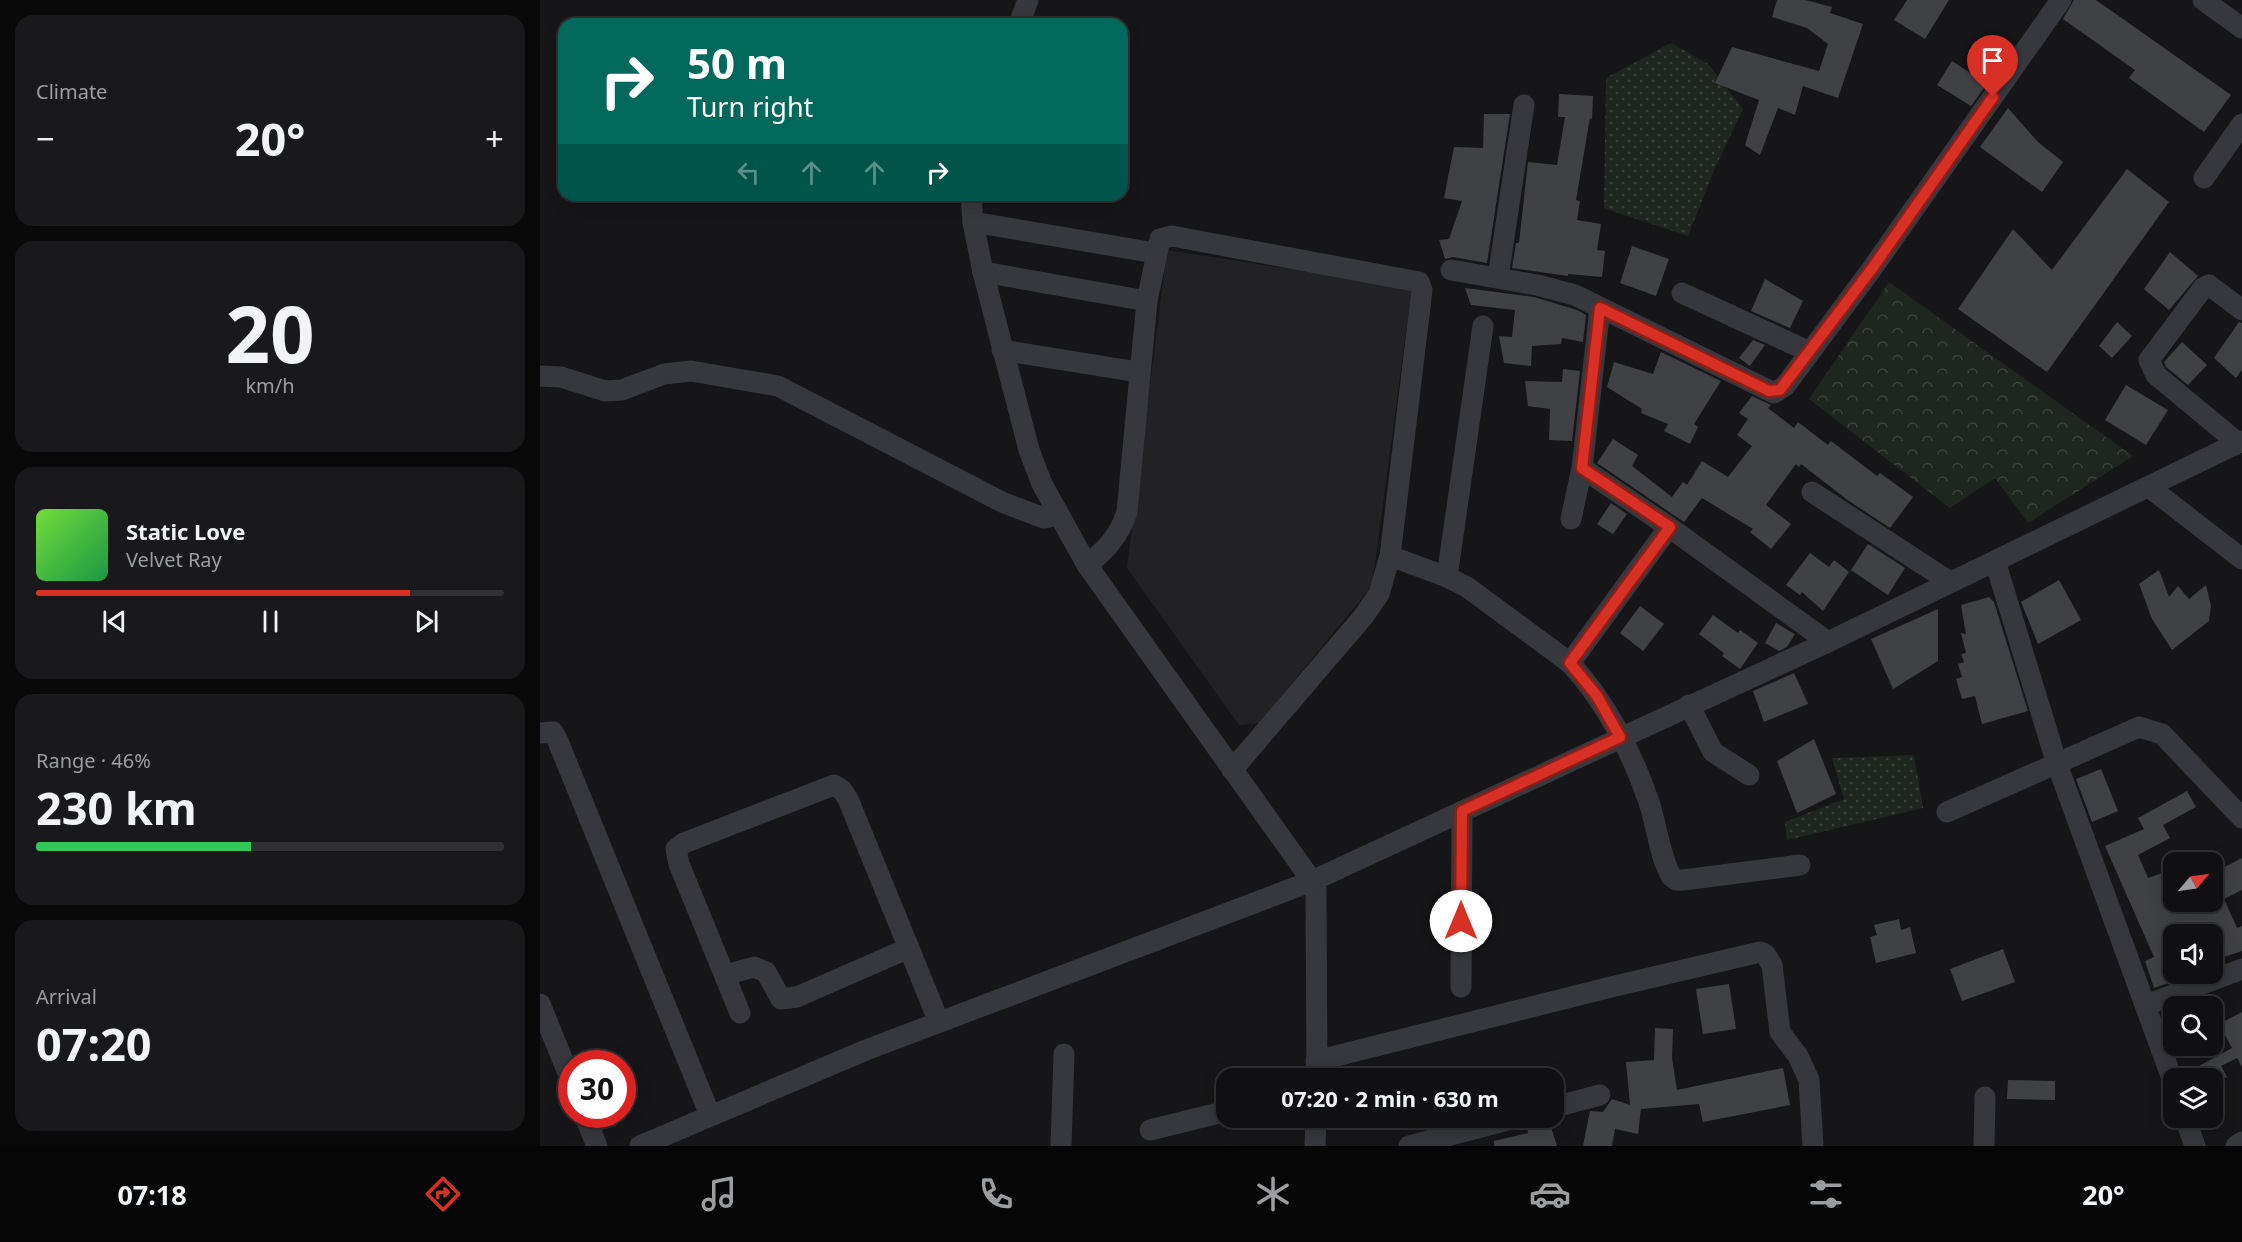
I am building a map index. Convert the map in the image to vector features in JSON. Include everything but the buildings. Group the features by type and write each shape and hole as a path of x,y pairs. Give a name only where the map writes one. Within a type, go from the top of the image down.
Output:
{"street":[{"path":"1021,18 1028,0"},
{"path":"1451,270 1562,290 1774,393 1785,386 2061,0"},
{"path":"2203,0 2242,28"},
{"path":"1498,277 1524,105"},
{"path":"2204,178 2242,124"},
{"path":"971,201 973,222 983,272 1029,450 1058,515 1087,565 1312,881 1317,900 1316,1068"},
{"path":"973,222 1155,253"},
{"path":"1087,565 1108,549 1121,530 1127,512 1138,372 1147,301 1155,253 1160,239 1172,236 1416,281 1422,285 1390,556 1373,604 1232,770"},
{"path":"983,272 1147,301"},
{"path":"640,1146 710,1115 939,1022 1312,881 1828,642 2240,442 2156,375 2149,360 2203,288 2209,285 2217,289 2242,310"},
{"path":"1682,293 1810,351"},
{"path":"1571,519 1582,468 1600,308"},
{"path":"1447,577 1483,326"},
{"path":"1002,350 1138,372"},
{"path":"540,376 561,377 605,391 622,390 676,371 691,371 764,382 785,390 1004,504 1044,518 1058,515"},
{"path":"1582,468 1670,527 1828,642"},
{"path":"2149,488 2242,559"},
{"path":"1812,492 1950,582"},
{"path":"1570,663 1670,527"},
{"path":"1390,556 1447,577 1489,602 1570,663 1597,696 1620,737 1648,800 1668,872 1676,880 1800,865"},
{"path":"1995,561 2057,764 2168,1068"},
{"path":"1689,705 1713,752 1749,775"},
{"path":"1947,812 2139,727 2162,734 2242,818"},
{"path":"540,733 553,732 558,739 710,1115"},
{"path":"740,1013 679,864 676,849 684,843 834,785 842,790 848,799 939,1022"},
{"path":"1461,987 1462,811"},
{"path":"725,975 754,967 766,972 781,999 797,997 909,948"},
{"path":"1323,1068 1611,987 1760,952 1765,954 1772,965 1780,1032 1798,1056 1809,1080 1813,1146"},
{"path":"2146,1005 2242,969"},
{"path":"540,1004 559,1050"},
{"path":"1061,1146 1064,1054"},
{"path":"1564,1104 1600,1095"},
{"path":"1984,1146 1985,1097"},
{"path":"1150,1130 1216,1115"},
{"path":"590,1128 597,1146"},
{"path":"1315,1146 1316,1128"},
{"path":"1409,1146 1477,1128"},
{"path":"2189,1128 2195,1146"},
{"path":"2236,1146 2242,1142"}],"shaded area":[{"path":"1167,250 1412,288 1372,586 1259,723 1239,725 1127,568"}],"green space":[{"path":"1671,43 1708,64 1743,109 1715,168 1688,236 1604,208 1606,78"},
{"path":"1889,282 2133,456 2028,523 1995,478 1950,508 1809,399"},
{"path":"1914,755 1923,808 1787,840 1785,822 1844,799 1832,758"}],"route":[{"path":"1461,921 1462,811 1620,737 1597,696 1570,663 1670,527 1582,468 1600,308 1769,391 1774,393 1780,390 1871,270 1993,97"}]}
